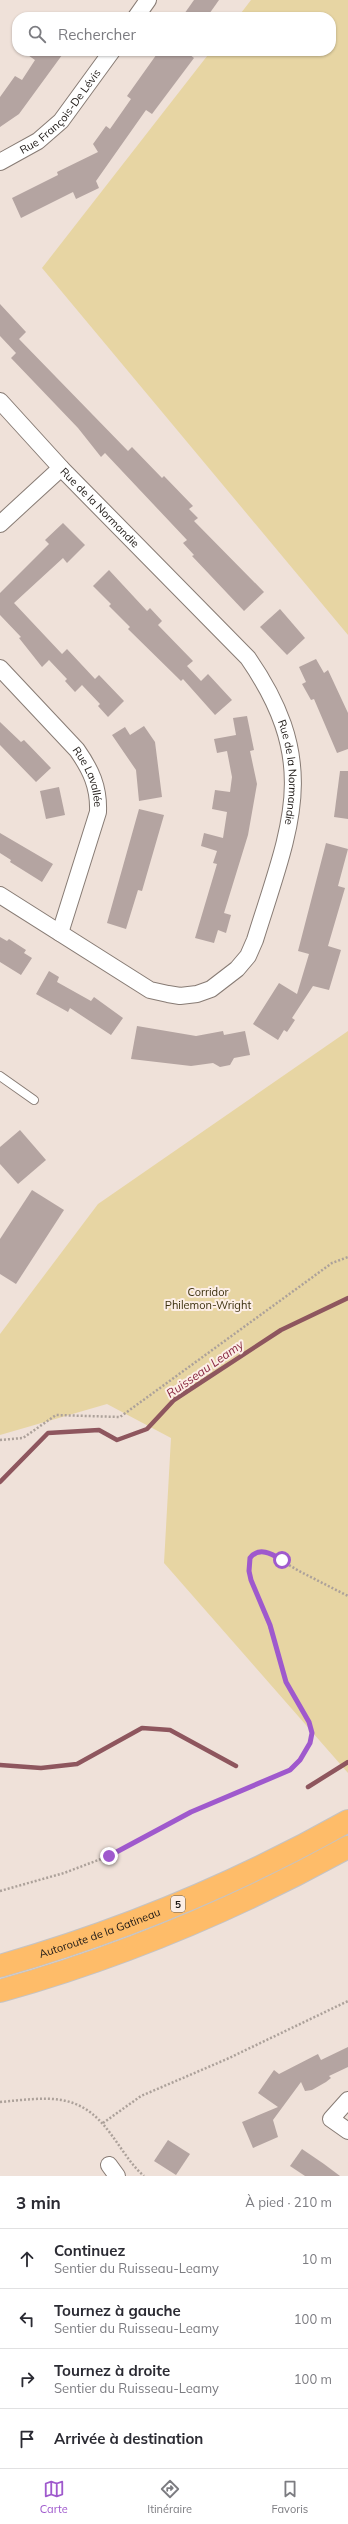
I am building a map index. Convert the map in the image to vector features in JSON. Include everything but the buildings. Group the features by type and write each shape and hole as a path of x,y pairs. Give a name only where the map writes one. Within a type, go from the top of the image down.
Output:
{"highway":[{"name":"Autoroute de la Gatineau","path":"0,1966 88,1939 165,1910 247,1874 348,1821"},
{"name":"5","path":"0,1991 90,1963 174,1931 251,1897 348,1847"}],"street":[{"path":"140,12 148,0"},
{"name":"Rue François-De Lévis","path":"0,162 38,141 61,121 108,56"},
{"name":"Rue de la Normandie","path":"0,401 61,468 248,658 271,692 280,712 291,752 294,773 288,833 255,940 248,956 225,980 211,989 197,994 180,996 150,990 0,895"},
{"path":"0,524 61,468"},
{"name":"Rue Lavallée","path":"0,668 77,750 95,781 99,796 98,812 60,933"},
{"path":"348,2100 331,2119 348,2131"}],"lane":[{"path":"0,1076 34,1100"}],"path":[{"path":"0,1440 22,1438 56,1415 120,1417 332,1263 348,1257"},
{"path":"0,1891 59,1875 109,1856 191,1812 294,1767 310,1743 311,1728 306,1716 286,1682 270,1625 251,1580 249,1571 250,1558 255,1553 266,1552 348,1596"},
{"path":"103,2123 141,2096 234,2056 348,2001"},
{"path":"0,2102 58,2098 81,2106 103,2123 144,2176"}],"green space":[{"path":"251,0 348,0 348,635 42,268 207,56 336,56 336,12 242,12"},
{"name":"Corridor Philemon-Wright","path":"348,1031 348,1773 164,1563 171,1438 107,1404 0,1435 0,1334 98,1204"}],"waterway":[{"name":"Ruisseau Leamy","path":"0,1482 48,1433 99,1430 117,1440 147,1429 174,1400 281,1330 348,1298"},
{"path":"0,1765 41,1768 77,1764 142,1728 170,1730 236,1766"},
{"path":"308,1787 348,1762"}],"route":[{"path":"109,1856 191,1812 290,1770 303,1756 312,1738 311,1728 306,1716 286,1682 270,1625 257,1599 249,1571 250,1558 255,1553 266,1552 282,1560"}]}
